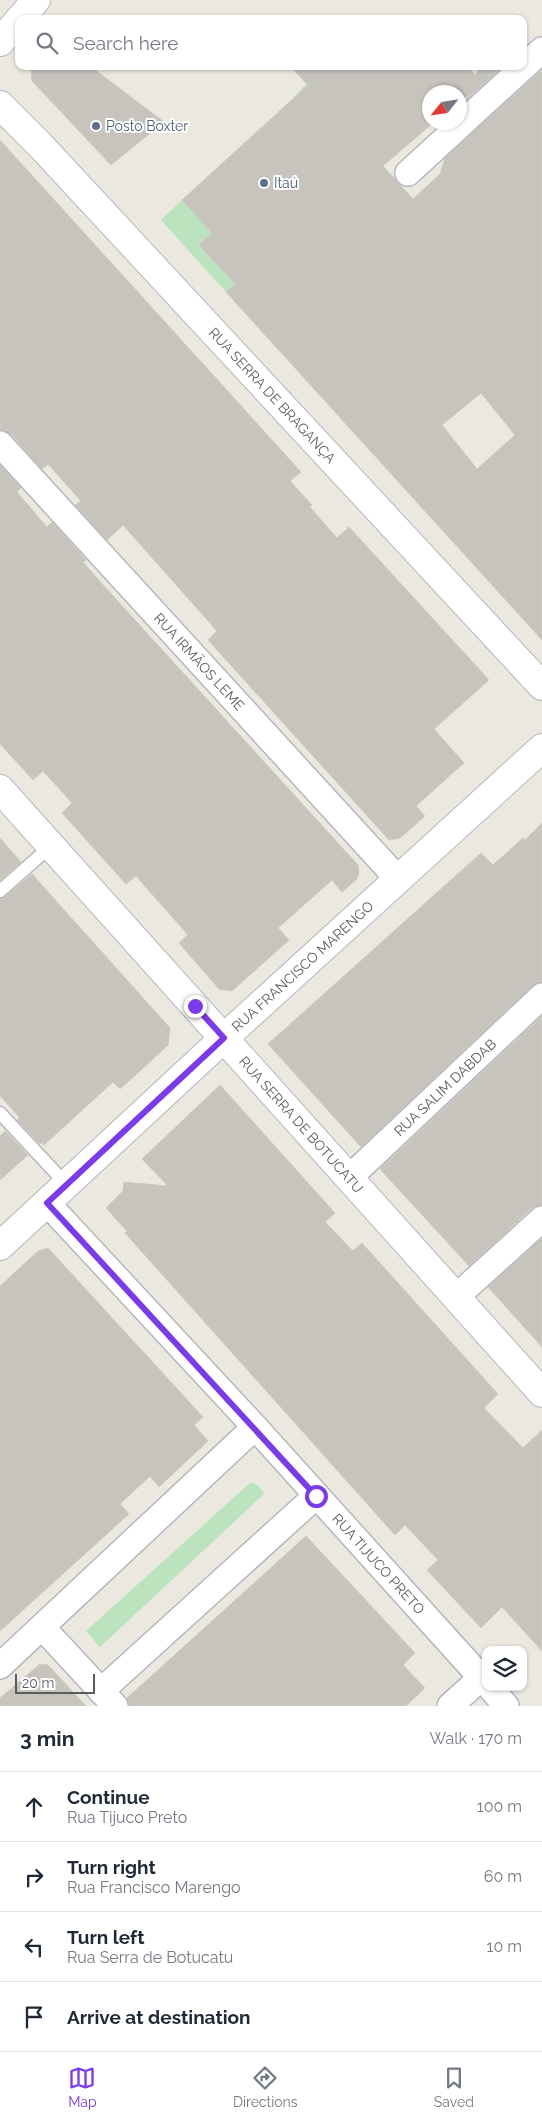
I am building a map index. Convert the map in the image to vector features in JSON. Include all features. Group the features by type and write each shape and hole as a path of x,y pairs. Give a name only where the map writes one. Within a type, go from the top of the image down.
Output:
{"street":[{"path":"23,15 36,0"},
{"path":"0,42 15,24"},
{"path":"527,64 542,50"},
{"path":"408,173 520,70"},
{"name":"RUA SERRA DE BRAGANÇA","path":"0,105 41,146 542,686"},
{"name":"RUA IRMÃOS LEME","path":"0,444 398,879"},
{"name":"RUA FRANCISCO MARENGO","path":"0,1246 224,1038 542,748"},
{"name":"RUA SERRA DE BOTUCATU","path":"0,789 542,1393"},
{"name":"RUA SALIM DABDAB","path":"349,1178 542,996"},
{"name":"RUA TIJUCO PRETO","path":"47,1203 255,1427 482,1680"},
{"path":"456,1298 542,1219"},
{"path":"0,1666 255,1427"},
{"path":"42,1627 108,1699 316,1496"},
{"path":"450,1706 482,1685"},
{"name":"RUA TIJUCO PRETO","path":"492,1691 506,1706"}],"lane":[{"path":"0,890 51,846"},
{"path":"0,1113 67,1185"}],"green space":[{"path":"306,84 384,167 226,292 161,220 182,200 212,233 208,237 211,258 288,104"},
{"path":"251,1482 258,1485 264,1494 100,1647 86,1631"}],"building":[{"name":"Posto Boxter","path":"31,70 95,70 164,122 111,165 32,81"},
{"path":"294,70 470,70 476,75 478,70 499,70 467,99 469,94 467,96 467,85 422,85 422,130 425,130 383,166 413,199 440,174 445,158 542,70 542,640 226,292 235,284 199,245 212,233 182,200 308,85","holes":["481,393 515,435 477,469 442,425"]},
{"path":"0,140 301,472 290,481 312,505 310,507 337,538 349,527 489,680 434,729 464,763 416,806 425,816 400,838 389,840 208,640 217,631 123,525 107,540 75,505 81,501 48,464 42,469 11,434 0,430"},
{"path":"0,465 21,488 17,492 47,527 52,522 86,560 83,562 105,587 358,865 357,879 342,892 332,880 278,928 289,940 232,991 219,989 179,943 188,935 136,876 126,884 62,813 72,803 43,771 33,780 0,744"},
{"path":"542,823 542,982 532,986 361,1147 268,1044 481,853 493,865 523,838 525,840"},
{"path":"0,838 21,862 0,880"},
{"path":"32,874 170,1028 168,1045 139,1072 120,1089 113,1082 44,1145 42,1142 40,1144 17,1120 20,1118 0,1096 0,899 5,897"},
{"path":"542,1016 542,1205 532,1208 469,1266 380,1169"},
{"path":"220,1085 335,1213 325,1222 353,1251 362,1243 498,1394 484,1408 523,1448 542,1430 542,1651 502,1607 481,1628 427,1570 438,1560 405,1525 395,1535 125,1233 127,1231 106,1208 123,1191 124,1182 168,1186 142,1159"},
{"path":"5,1131 28,1155 0,1180 0,1136"},
{"path":"542,1238 542,1347 488,1287"},
{"path":"48,1248 203,1417 194,1425 208,1441 159,1487 150,1476 120,1504 129,1514 0,1631 0,1286 38,1251"},
{"path":"306,1536 415,1653 403,1665 425,1688 406,1706 129,1706 127,1698"},
{"path":"40,1664 48,1665 86,1706 0,1706 0,1698"}],"place":[{"name":"Posto Boxter","path":"96,126"},
{"name":"Itaú","path":"264,183"}],"route":[{"path":"195,1006 224,1038 47,1203 255,1427 316,1496"}]}
